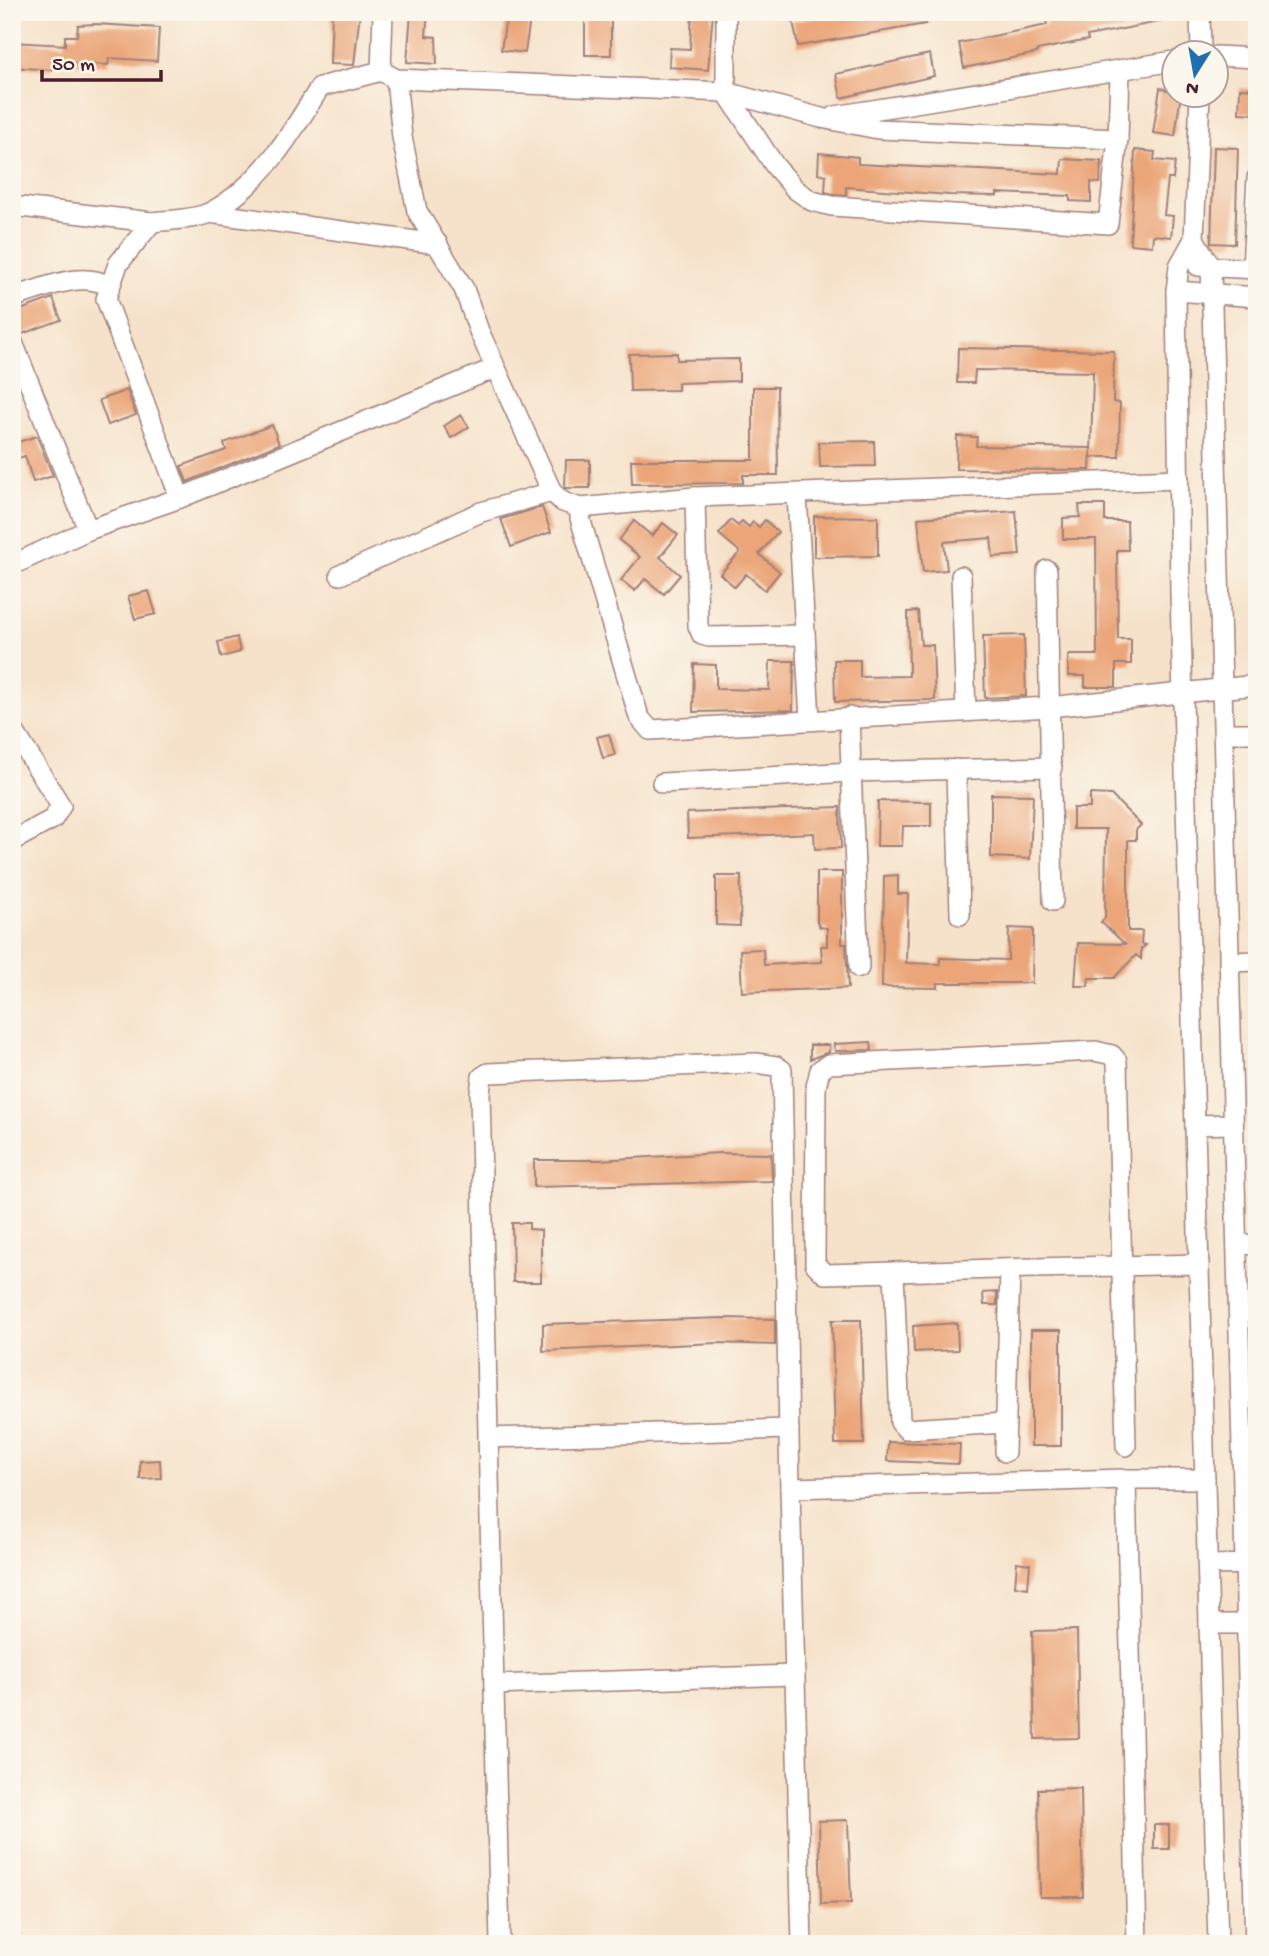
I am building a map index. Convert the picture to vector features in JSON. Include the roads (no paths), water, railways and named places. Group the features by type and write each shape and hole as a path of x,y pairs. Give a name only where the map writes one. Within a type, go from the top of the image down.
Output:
{"street":[{"path":"383,12 388,75 417,211 464,289 495,368 552,492 563,502 580,508 695,497 1179,479"},
{"path":"726,12 726,92 775,166 796,190 812,201 832,206 1108,224 1118,139 1120,71"},
{"path":"1200,12 1201,38"},
{"path":"1230,57 1257,58"},
{"path":"821,118 1160,64"},
{"path":"209,213 249,184 267,163 320,87 388,75 726,92 821,118 878,129 922,133 1118,139"},
{"path":"1199,108 1194,240 1179,265 1176,291 1195,1125 1218,1944"},
{"path":"1179,265 1254,269 1257,178"},
{"path":"12,206 152,222 209,213 438,244"},
{"path":"152,222 118,264 106,299 180,498"},
{"path":"1194,240 1211,267 1233,1124 1247,1245 1250,1564 1246,1624 1255,1944"},
{"path":"12,301 20,295 78,279 100,281 109,286"},
{"path":"1176,291 1257,297"},
{"path":"12,340 88,530"},
{"path":"12,565 88,530 180,498 495,368"},
{"path":"340,575 471,516 552,492"},
{"path":"797,495 810,719"},
{"path":"695,497 698,626 702,635 805,635"},
{"path":"580,508 580,518 644,726 663,731 810,719 1049,707 1257,685"},
{"path":"1047,570 1053,901"},
{"path":"961,576 966,711"},
{"path":"849,717 859,968"},
{"path":"12,728 61,806 53,819 12,841"},
{"path":"1224,733 1257,733"},
{"path":"662,783 850,772 1052,767"},
{"path":"956,769 960,915"},
{"path":"1229,962 1257,961"},
{"path":"1126,1446 1124,1266 1117,1061 1112,1055 1095,1051 829,1064 820,1070 816,1087 815,1264 825,1274 894,1272 1010,1269 1124,1266 1199,1264"},
{"path":"500,1944 480,1093 482,1077 488,1073 756,1063 776,1066 784,1076 790,1488 802,1944"},
{"path":"1195,1125 1233,1124"},
{"path":"1005,1452 1010,1269"},
{"path":"894,1272 900,1422 906,1429 1006,1423"},
{"path":"488,1438 789,1429"},
{"path":"1126,1479 1137,1944"},
{"path":"790,1488 1205,1479"},
{"path":"1208,1565 1250,1564"},
{"path":"1209,1624 1246,1624"},
{"path":"494,1685 795,1675"}]}
